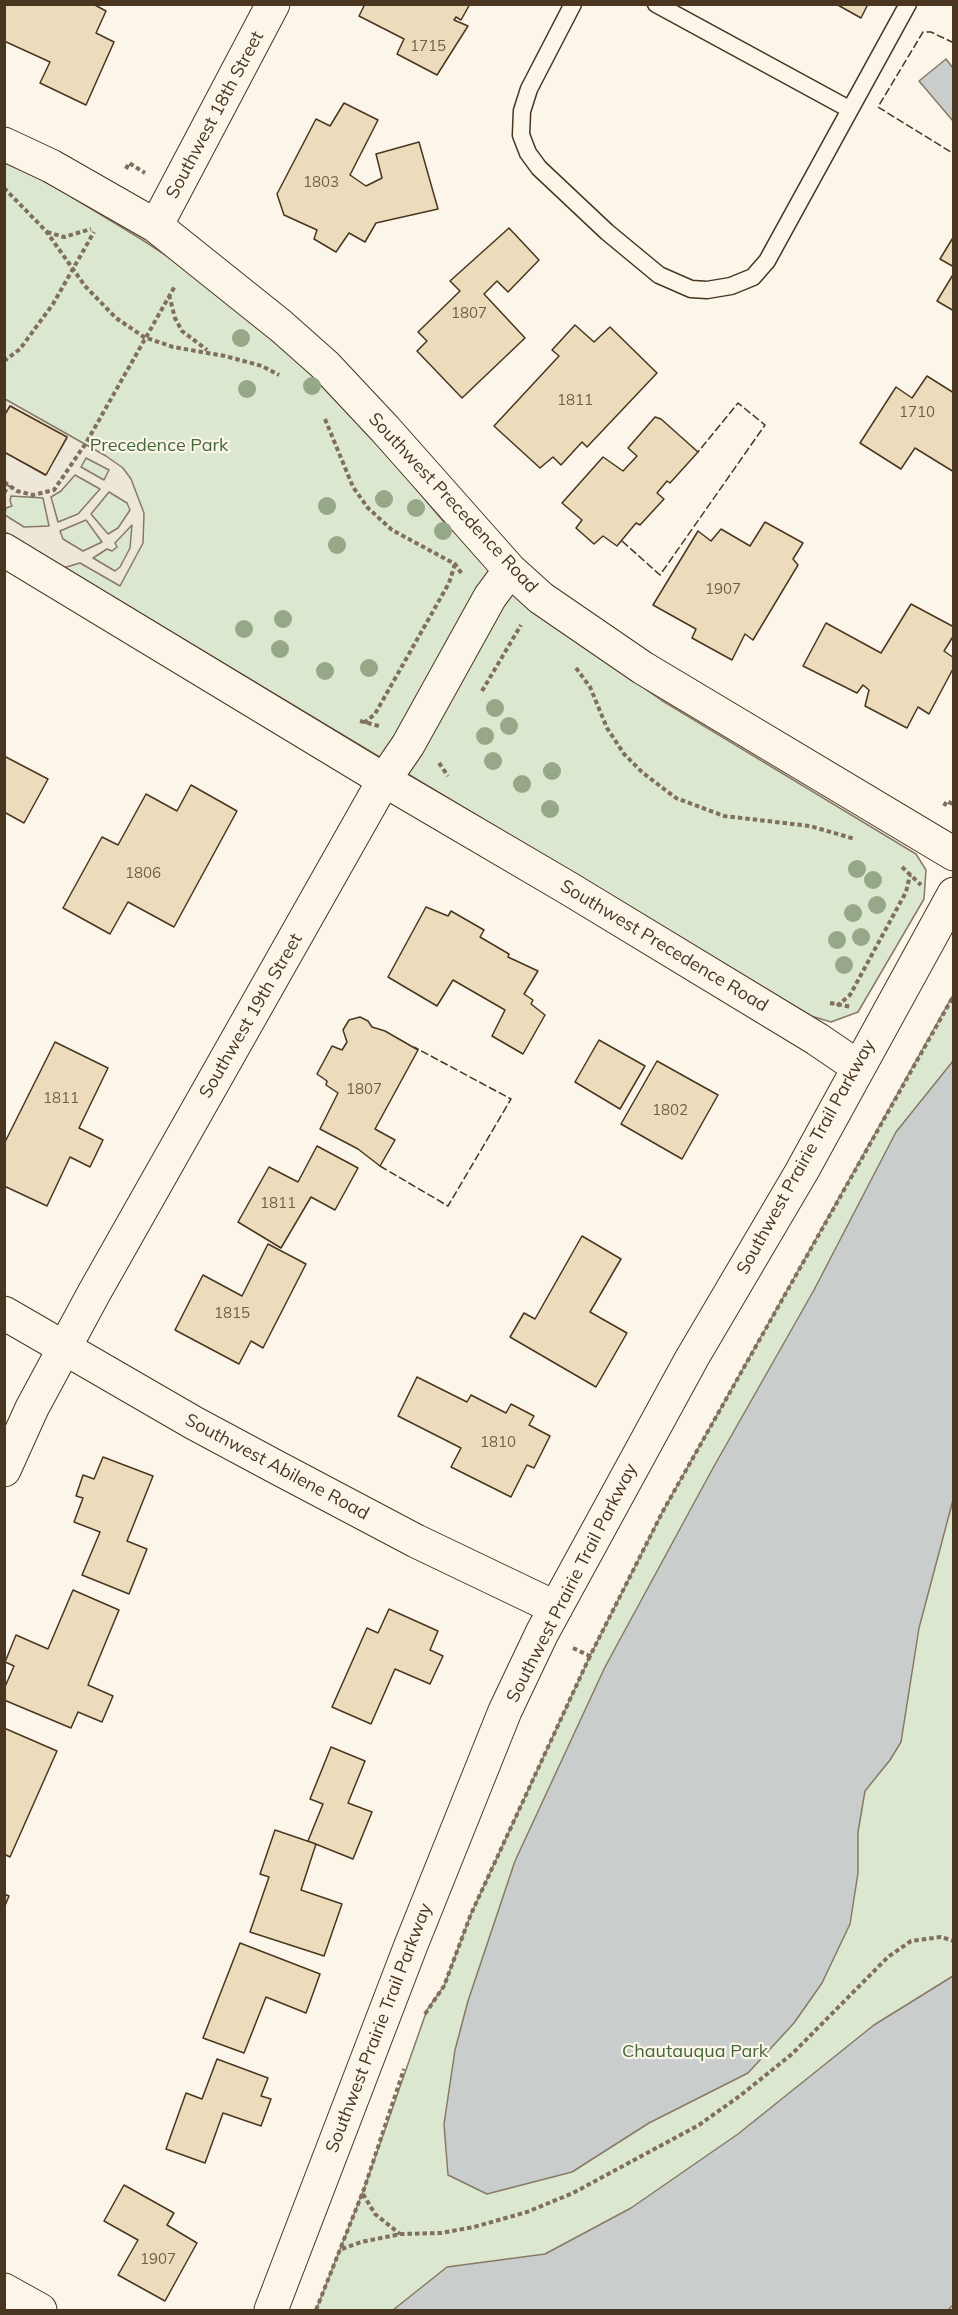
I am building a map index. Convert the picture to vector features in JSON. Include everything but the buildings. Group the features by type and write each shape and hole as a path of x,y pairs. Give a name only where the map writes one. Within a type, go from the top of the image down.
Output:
{"street":[{"name":"Southwest 18th Street","path":"156,226 273,4"},
{"name":"Southwest Precedence Road","path":"4,144 51,166 156,226 325,365 510,570 541,598 643,668 940,846"},
{"name":"Southwest Precedence Road","path":"4,550 817,1039 858,1067"},
{"name":"Southwest 19th Street","path":"4,1470 32,1408 65,1348 384,780 408,745 490,597 510,570"},
{"name":"Southwest Prairie Trail Parkway","path":"271,2310 420,1923 505,1711 549,1621 692,1358 802,1171 954,894"},
{"name":"Southwest Abilene Road","path":"4,1313 276,1467 417,1541 549,1621"},
{"path":"4,2290 40,2310"}],"lane":[{"path":"573,4 525,100 521,135 525,146 539,168 606,232 659,275 675,284 691,289 707,290 731,286 753,277 766,261 908,4"},
{"path":"656,4 849,109"}],"path":[{"path":"111,201 129,163 174,192"},
{"path":"4,361 20,349 52,304 97,226 81,234 64,237 46,231"},
{"path":"4,493 7,484 17,491 33,495 54,490 86,444 169,295 194,255"},
{"path":"169,295 175,318 182,331 210,352"},
{"path":"342,754 350,734 375,714 449,583 459,555 483,538"},
{"path":"481,692 541,598"},
{"path":"426,805 437,786 445,758"},
{"path":"817,1039 829,1011 850,995 898,909 940,846 947,801 954,805"},
{"path":"423,2020 444,1986 471,1914 590,1656 663,1511 954,995"},
{"path":"549,1621 590,1656"},
{"path":"341,2249 361,2242 401,2234 441,2233 474,2227 526,2212 573,2193 699,2125 741,2095 792,2054 888,1958 911,1941 941,1937 954,1941"},
{"path":"316,2310 362,2193 408,2059"},
{"path":"362,2193 375,2214 401,2234"}],"green space":[{"name":"Precedence Park","path":"4,161 52,185 141,239 234,307 306,369 396,465 443,521 545,619 661,700 916,854 926,870 924,899 858,1012 831,1022 811,1016 5,532"},
{"name":"Chautauqua Park","path":"953,995 953,2310 316,2310 364,2189 427,2010 444,1986 471,1914 590,1656 663,1511"}],"shaded area":[{"path":"946,59 953,68 953,121 919,81"},
{"path":"5,399 106,456 123,468 131,479 144,513 143,543 120,586 80,563 63,568 5,532 5,515 24,527 49,526 43,498 11,496 12,506 6,508 5,513 5,452 45,475 67,438 10,406 5,416","holes":["86,458 109,470 104,480 81,467","75,475 100,489 78,514 58,522 51,497 61,491","109,492 127,503 130,510 118,528 108,534 91,514","86,520 102,542 83,551 63,539 60,531","132,525 130,548 120,567 115,571 93,558 107,549 112,551 117,547 115,543"]},
{"path":"953,1061 953,1500 919,1628 901,1742 865,1791 858,1832 858,1873 850,1924 822,1983 794,2023 748,2073 649,2123 572,2172 487,2194 448,2175 444,2124 455,2050 468,2001 515,1861 605,1667 713,1468 814,1290 896,1132"},
{"path":"953,1976 954,2304 948,2310 393,2310 447,2267 545,2254 631,2208 738,2134 874,2025"}],"fence":[{"path":"954,43 931,32 923,32 878,107 954,154"},
{"path":"622,541 660,575 765,425 738,403 698,452"},
{"path":"380,1166 448,1206 511,1099 414,1047"}]}
